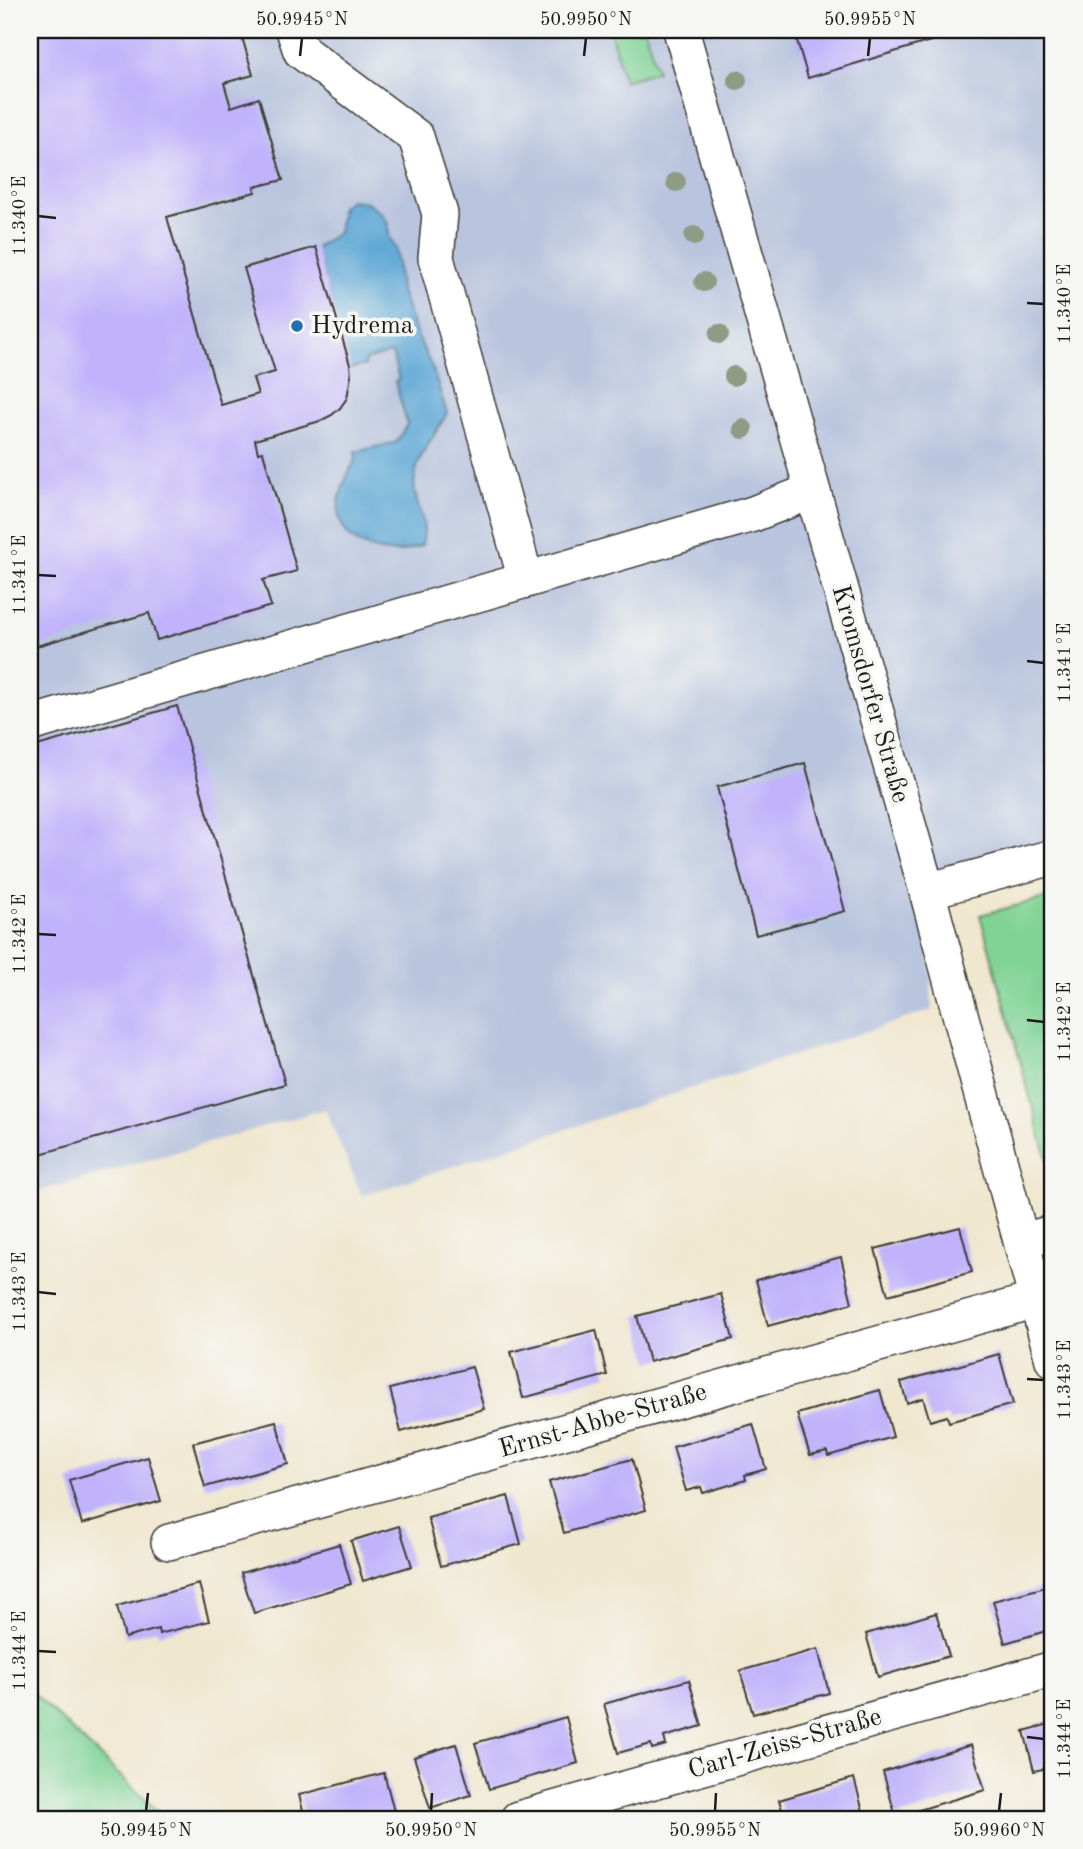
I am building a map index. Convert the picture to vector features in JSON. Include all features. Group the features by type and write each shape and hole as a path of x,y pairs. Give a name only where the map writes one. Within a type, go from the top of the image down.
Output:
{"street":[{"path":"294,30 301,51 416,136 440,214 436,258 526,580"},
{"name":"Kromsdorfer Straße","path":"681,30 927,891 1038,1237 1037,1300 1053,1360"},
{"path":"30,724 753,514 812,491"},
{"path":"927,891 1053,857"},
{"name":"Ernst-Abbe-Straße","path":"169,1542 1037,1300"},
{"name":"Carl-Zeiss-Straße","path":"518,1819 1053,1669"}],"shaded area":[{"path":"30,30 1053,30 1053,857 927,892 932,1010 362,1196 325,1109 30,1194"}],"green space":[{"path":"610,30 645,30 657,71 624,81"},
{"path":"1053,896 1053,1181 980,915"},
{"path":"30,1690 42,1702 166,1819 30,1819"}],"water":[{"path":"350,200 367,202 381,213 388,223 389,236 396,249 400,288 447,413 419,460 416,470 415,492 424,530 422,545 403,551 377,550 356,541 346,532 339,510 343,485 356,459 355,452 397,442 407,424 395,381 399,380 392,353 365,360 366,365 350,369 316,247 338,233 342,206"}],"building":[{"path":"30,30 240,30 253,75 224,83 231,107 259,98 283,180 254,187 255,192 167,217 221,405 258,394 253,378 275,372 244,268 316,247 351,376 347,398 332,415 255,440 258,453 263,452 297,571 263,580 271,606 157,640 149,613 30,648"},
{"path":"794,30 967,30 808,78"},
{"path":"177,706 285,1084 30,1157 30,748"},
{"path":"805,763 845,911 756,935 717,787"},
{"path":"960,1227 972,1272 888,1295 875,1249"},
{"path":"841,1257 852,1303 768,1326 756,1280"},
{"path":"721,1294 733,1339 649,1362 637,1316"},
{"path":"596,1330 607,1375 523,1398 511,1352"},
{"path":"999,1354 1013,1404 949,1422 947,1416 930,1421 923,1398 907,1403 901,1382"},
{"path":"472,1367 484,1409 401,1432 390,1389"},
{"path":"880,1390 893,1437 828,1456 827,1451 810,1455 797,1414"},
{"path":"276,1421 288,1464 205,1487 193,1443"},
{"path":"753,1424 766,1469 745,1475 746,1480 703,1493 701,1487 686,1491 673,1447"},
{"path":"148,1457 161,1501 82,1524 69,1480"},
{"path":"632,1459 646,1510 564,1533 549,1482"},
{"path":"508,1496 521,1544 441,1566 428,1518"},
{"path":"399,1526 412,1566 363,1581 351,1541"},
{"path":"339,1544 351,1584 254,1613 241,1573"},
{"path":"199,1584 209,1621 159,1634 158,1629 125,1638 117,1606"},
{"path":"1053,1585 1053,1629 1005,1643 993,1601"},
{"path":"936,1613 949,1656 878,1677 866,1634"},
{"path":"818,1649 829,1693 753,1714 740,1671"},
{"path":"689,1680 702,1726 664,1737 666,1745 652,1749 651,1744 618,1753 604,1704"},
{"path":"566,1717 578,1763 489,1789 475,1743"},
{"path":"1053,1723 1053,1773 1051,1767 1034,1771 1024,1731"},
{"path":"456,1744 471,1795 430,1808 414,1757"},
{"path":"971,1745 985,1790 896,1817 883,1772"},
{"path":"384,1773 396,1819 305,1819 299,1795"},
{"path":"854,1778 865,1819 785,1819 779,1800"}],"place":[{"name":"Hydrema","path":"297,326"}]}
